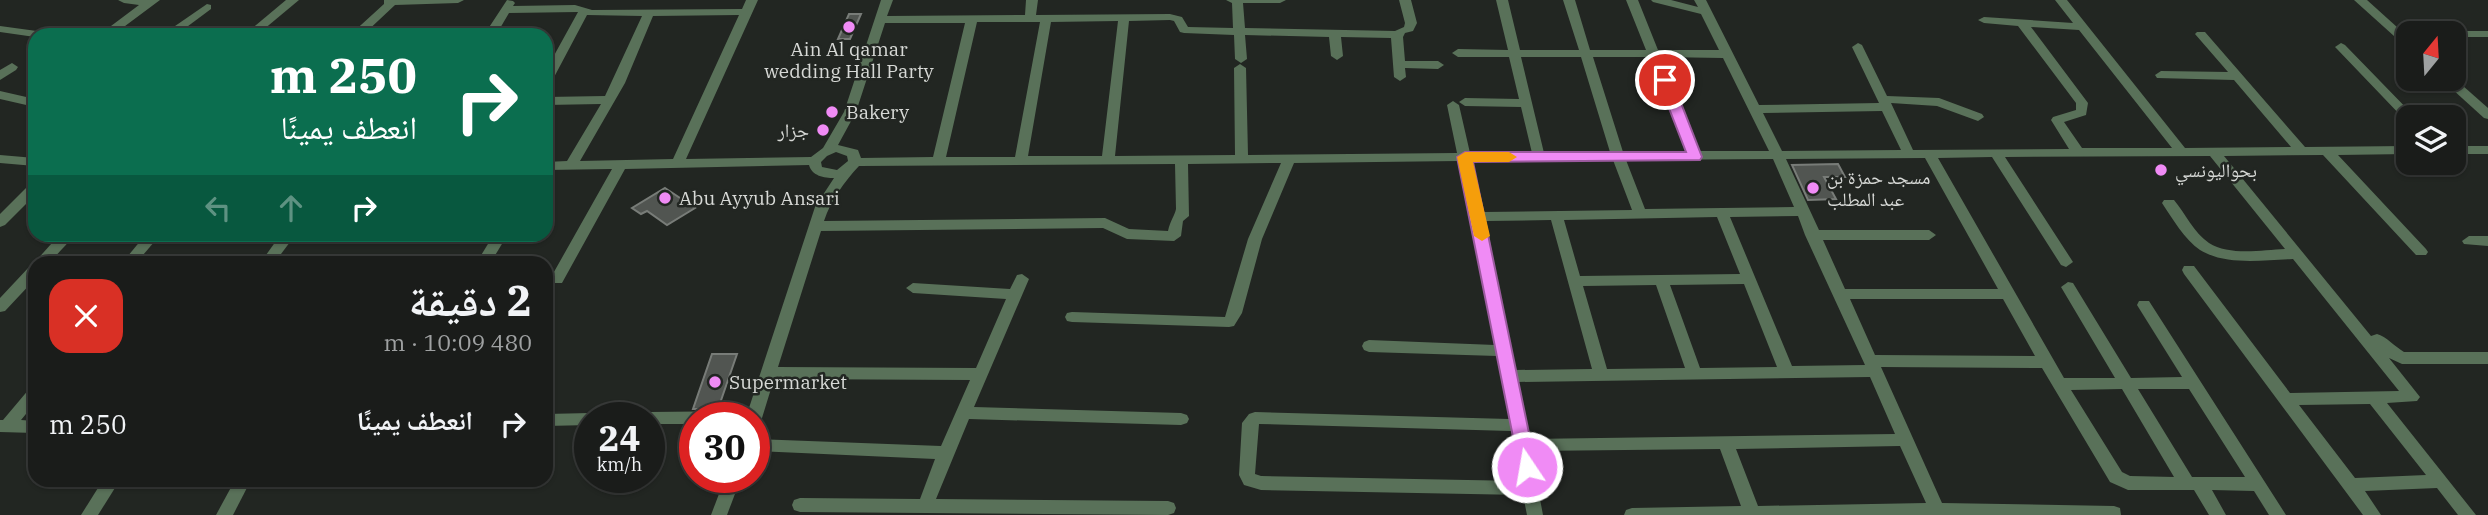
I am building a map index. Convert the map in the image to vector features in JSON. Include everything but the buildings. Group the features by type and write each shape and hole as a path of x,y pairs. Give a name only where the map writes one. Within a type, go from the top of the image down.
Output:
{"street":[{"path":"124,0 152,2"},
{"path":"259,28 293,0"},
{"path":"363,28 391,1 458,0"},
{"path":"680,13 687,0"},
{"path":"822,207 818,167 850,112 887,0"},
{"path":"1030,19 1032,0"},
{"path":"1242,159 1240,32 1235,0 1280,0"},
{"path":"880,20 1173,18 1178,19 1184,30 1398,35 1411,26 1405,0"},
{"path":"1502,0 1539,157"},
{"path":"1569,0 1618,157 1640,214"},
{"path":"1632,0 1695,157"},
{"path":"1657,0 1703,6 1778,155 1937,510"},
{"path":"2061,0 2181,151"},
{"path":"2360,0 2396,28"},
{"path":"115,28 152,2"},
{"path":"494,28 508,5 575,8 584,11 680,13 750,6"},
{"path":"677,164 750,6"},
{"path":"178,28 207,7"},
{"path":"553,68 584,11"},
{"path":"571,166 609,100 649,12"},
{"path":"1108,160 1124,18"},
{"path":"939,161 972,19"},
{"path":"1021,160 1046,19"},
{"path":"1984,20 2082,27"},
{"path":"2021,22 2082,103 2082,112 2059,117 2057,120 2078,152"},
{"path":"0,29 28,33"},
{"path":"1335,34 1337,56"},
{"path":"2201,34 2302,151"},
{"path":"2466,34 2488,34"},
{"path":"1398,35 1400,77"},
{"path":"1858,47 1909,154"},
{"path":"2341,47 2397,105"},
{"path":"1458,54 1728,54"},
{"path":"1399,64 1438,65"},
{"path":"0,76 12,67"},
{"path":"2161,75 2238,76"},
{"path":"2461,91 2488,116"},
{"path":"0,95 28,101"},
{"path":"553,101 609,100"},
{"path":"1755,109 1931,100 1978,117"},
{"path":"1527,103 1459,104 1465,157 1535,515"},
{"path":"759,402 822,207 850,161 850,112"},
{"path":"2466,148 2488,149"},
{"path":"828,150 850,161 2396,150"},
{"path":"2218,151 2296,254 2412,397 2287,399"},
{"path":"2218,151 2386,350 2402,358 2488,358"},
{"path":"2327,151 2421,252"},
{"path":"1996,153 2066,262"},
{"path":"1929,154 2046,362 2121,481 2194,485 2257,484"},
{"path":"0,159 28,159"},
{"path":"816,226 1105,223 1128,234 1174,236 1177,219 1182,216 1183,209 1181,159"},
{"path":"1072,317 1229,322 1235,313 1255,239 1290,159"},
{"path":"553,166 677,164 818,167 832,174 850,161"},
{"path":"557,279 621,165"},
{"path":"0,222 28,194"},
{"path":"2169,204 2202,244 2212,250 2224,253 2296,254"},
{"path":"1478,216 1802,211"},
{"path":"1722,213 1787,372"},
{"path":"1556,215 1601,374"},
{"path":"1812,235 1929,235"},
{"path":"2469,241 2488,241"},
{"path":"49,256 62,242"},
{"path":"135,256 147,242"},
{"path":"2189,270 2373,515"},
{"path":"0,307 28,277"},
{"path":"927,504 930,490 1022,279"},
{"path":"1575,281 1749,279"},
{"path":"1661,280 1694,373"},
{"path":"913,288 1016,295"},
{"path":"2068,288 2126,383 2194,485 2218,515"},
{"path":"1840,294 2007,294"},
{"path":"2144,306 2278,515"},
{"path":"1369,346 1504,351"},
{"path":"1508,376 1787,372 1874,366 2046,362"},
{"path":"767,373 980,374"},
{"path":"2059,384 2191,383"},
{"path":"2375,399 2468,515"},
{"path":"4,426 28,400"},
{"path":"963,413 1181,419"},
{"path":"1518,425 1255,418 1250,423 1247,475 1250,480 1261,483 1531,488"},
{"path":"553,420 574,419"},
{"path":"4,426 28,427"},
{"path":"1522,445 1906,440"},
{"path":"1726,442 1752,513"},
{"path":"770,446 946,453"},
{"path":"2351,485 2441,481"},
{"path":"89,515 107,487"},
{"path":"224,515 239,487"},
{"path":"719,515 727,493"},
{"path":"800,505 1168,508"},
{"path":"1632,515 1937,510 2114,513"}],"slow traffic":[{"path":"1482,236 1465,157 1509,157"}],"place":[{"name":"Ain Al qamar wedding Hall Party","path":"849,27"},
{"name":"Bakery","path":"832,112"},
{"name":"جزار","path":"823,130"},
{"name":"بحواليونسي","path":"2161,170"},
{"name":"مسجد حمزة بن عبد المطلب","path":"1813,188"},
{"name":"Abu Ayyub Ansari","path":"665,198"},
{"name":"Supermarket","path":"715,382"}],"route":[{"path":"1527,467 1465,157 1695,157 1665,80"}]}
